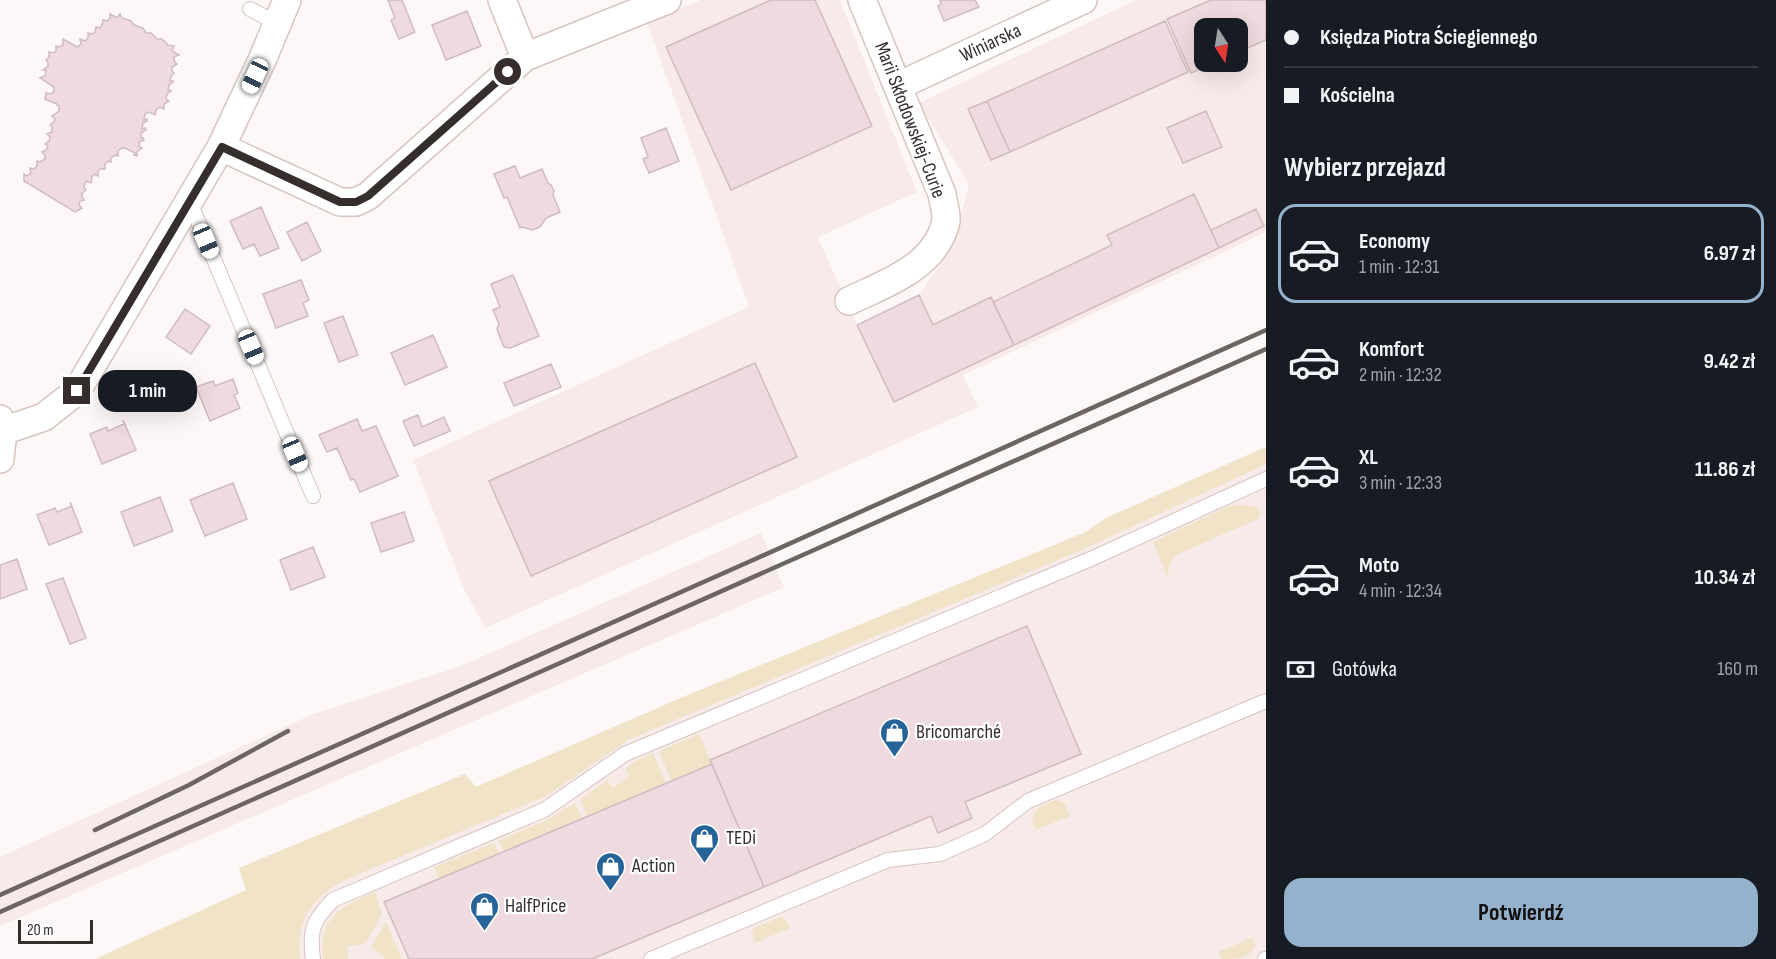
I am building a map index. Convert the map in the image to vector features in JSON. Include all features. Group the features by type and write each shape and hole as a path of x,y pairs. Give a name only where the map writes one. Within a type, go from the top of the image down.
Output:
{"street":[{"path":"501,0 525,57"},
{"path":"222,147 340,202 356,202 368,196 525,57 667,0"},
{"name":"Marii Skłodowskiej-Curie","path":"849,301 913,269 935,246 946,220 942,194 862,0"},
{"name":"Winiarska","path":"897,86 1083,0"},
{"path":"0,459 1,427 44,417 77,391 222,147 282,11"}],"lane":[{"path":"250,9 282,11"},
{"path":"190,202 313,496"},
{"path":"313,959 312,931 320,914 333,900 342,895 544,810 625,753 1094,558 1266,479"},
{"path":"651,959 888,860 939,854 985,834 1028,801 1266,701"}],"shaded area":[{"path":"701,0 840,0 917,192 818,237 857,325 919,295 953,246 969,184 919,103 1136,0 1266,0 1266,232 963,375 978,407 485,628 464,589 413,460 749,307 647,22"},
{"path":"1266,447 1266,959 272,959 239,868 465,774 476,787 683,697 1086,532 1104,519"},
{"path":"1266,447 1266,464 1084,549 630,739 546,796 347,879 325,893 309,910 300,932 300,959 95,959 246,890 239,868 465,774 476,787 683,697 1086,532 1104,519"},
{"path":"1241,505 1259,509 1258,519 1176,555 1169,567 1169,581 1153,542 1229,506"},
{"path":"761,533 784,587 0,926 0,857 311,715 461,666"},
{"path":"699,734 712,764 671,781 659,751"},
{"path":"653,753 666,783 587,816 580,800 607,780 613,788 629,776 625,769"},
{"path":"1055,800 1063,802 1071,816 1036,830 1033,824 1033,814"},
{"path":"575,803 582,819 504,852 498,841 547,820"},
{"path":"494,843 499,854 439,879 434,867"},
{"path":"375,892 382,914 366,943 347,947 348,959 323,959 325,932 334,915 342,908"},
{"path":"781,917 786,920 790,928 755,943 752,931 755,927"},
{"path":"386,922 402,959 386,959 371,947"},
{"path":"1253,937 1255,946 1246,956 1222,959 1218,952"}],"building":[{"path":"388,0 402,0 415,32 399,39 391,20 395,18"},
{"path":"771,0 815,0 872,126 731,190 666,47"},
{"path":"940,0 975,0 979,7 944,21 938,6 941,4"},
{"path":"1211,0 1266,0 1266,40 1248,48 1248,18 1194,18 1194,72 1191,73 1167,19"},
{"path":"467,11 481,46 446,60 432,25"},
{"path":"110,14 117,18 120,14 122,18 143,28 146,33 151,33 157,39 162,39 168,45 174,46 172,51 179,55 174,57 177,64 172,67 174,73 170,81 173,82 169,85 168,90 171,91 167,94 166,99 169,101 164,104 164,109 160,107 156,110 155,115 149,112 145,114 144,120 147,119 147,121 143,123 142,129 146,130 141,133 141,138 144,140 139,142 139,147 142,148 137,152 137,156 125,148 118,151 118,156 115,155 111,158 111,162 108,161 105,164 105,169 98,171 98,176 95,174 92,177 91,183 87,181 85,183 86,190 82,193 84,200 80,201 79,205 82,208 75,212 24,181 24,174 27,176 31,173 30,168 34,169 37,166 37,161 45,159 42,152 48,146 45,144 50,137 47,134 52,132 50,125 55,119 52,116 59,111 57,104 45,99 46,93 54,92 54,87 40,78 45,76 46,70 43,70 48,66 46,60 49,52 53,53 56,51 56,46 63,45 63,39 77,47 81,44 80,39 85,41 88,33 95,32 96,27 100,28 103,20 107,21 110,18"},
{"path":"1165,21 1188,72 1010,152 987,101"},
{"path":"987,101 1010,152 991,160 968,109"},
{"path":"1206,111 1222,147 1183,163 1167,128"},
{"path":"666,128 679,161 649,173 643,159 648,157 641,138"},
{"path":"515,166 520,178 542,169 554,191 553,195 560,212 546,218 540,227 533,230 520,228 494,174"},
{"path":"1194,194 1219,248 1014,345 993,302 1112,245 1107,235"},
{"path":"261,207 279,248 260,256 254,244 243,249 230,221"},
{"path":"1256,209 1264,226 1219,248 1211,230"},
{"path":"307,222 321,251 302,261 287,232"},
{"path":"513,275 539,336 510,348 504,347 497,329 499,324 493,310 500,307 491,284"},
{"path":"301,280 309,300 303,303 308,316 276,328 263,294"},
{"path":"919,295 933,325 991,297 1014,345 894,402 857,325"},
{"path":"185,309 210,326 191,354 166,337"},
{"path":"343,316 358,355 339,362 324,323"},
{"path":"433,335 447,367 405,385 391,353"},
{"path":"755,363 797,457 531,576 489,481"},
{"path":"551,364 561,387 514,406 504,383"},
{"path":"233,379 238,393 234,395 240,408 210,421 196,387 213,381 215,386"},
{"path":"418,415 422,427 444,417 450,431 414,446 403,421"},
{"path":"357,419 362,431 376,426 398,476 360,492 354,479 351,480 337,448 327,452 319,435"},
{"path":"123,420 136,450 102,464 90,434 107,427 108,431 124,424"},
{"path":"233,483 247,519 205,536 190,500"},
{"path":"160,497 173,531 134,546 121,512"},
{"path":"72,506 82,532 49,545 37,515 55,508 57,512"},
{"path":"404,512 414,541 381,552 371,523"},
{"path":"313,547 325,577 291,590 280,560"},
{"path":"17,559 27,589 0,599 0,565"},
{"path":"63,578 86,638 70,644 46,584"},
{"name":"Bricomarché","path":"1027,626 1081,754 965,802 972,818 938,833 931,816 764,887 710,760"},
{"path":"712,764 764,887 592,959 409,959 384,902"}],"railway":[{"path":"0,895 1266,330"},
{"path":"0,912 1266,349"},
{"path":"95,830 189,785 288,731"}],"place":[{"name":"Bricomarché","path":"895,758"},
{"name":"TEDi","path":"705,864"},
{"name":"Action","path":"611,892"},
{"name":"HalfPrice","path":"484,932"}],"route":[{"path":"77,391 222,147 340,202 356,202 368,196 508,72"}]}
